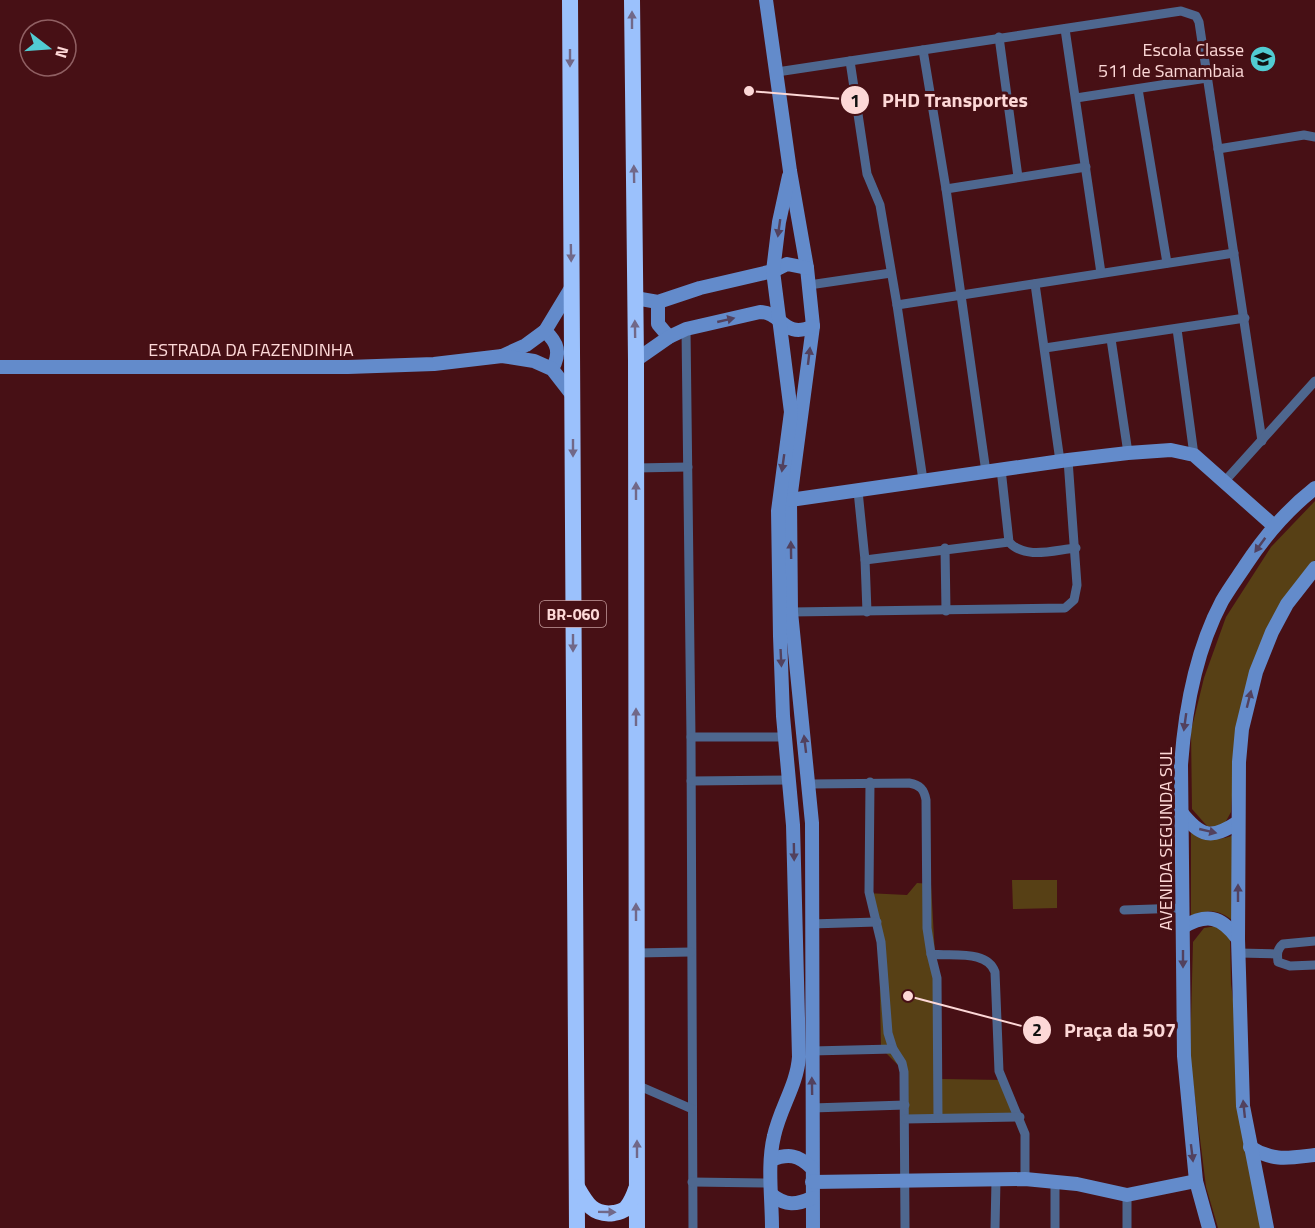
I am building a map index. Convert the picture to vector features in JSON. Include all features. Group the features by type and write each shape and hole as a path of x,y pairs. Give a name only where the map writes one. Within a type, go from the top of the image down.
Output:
{"highway":[{"name":"BR-060","path":"570,0 577,1228"},
{"path":"632,0 636,360 637,1228"},
{"path":"576,1186 586,1204 593,1210 608,1214 623,1211 629,1205 637,1187"}],"street":[{"path":"770,0 790,171 807,268 813,326 790,500 791,612 810,784 812,823 813,1228"},
{"path":"1180,11 1184,0"},
{"path":"777,72 1180,11 1196,16 1199,22 1245,318 1262,441"},
{"path":"1065,29 1101,273"},
{"path":"999,37 1018,177"},
{"path":"923,50 946,189 986,472"},
{"path":"850,61 867,174 880,205 923,480"},
{"path":"1076,98 1207,78"},
{"path":"1138,89 1167,263"},
{"path":"1218,149 1304,135 1315,137"},
{"path":"946,189 1086,167"},
{"path":"772,1228 771,1160 776,1126 797,1077 799,1057 794,825 783,716 778,503 791,412 773,271 779,222 790,171"},
{"path":"897,305 1234,253"},
{"path":"635,298 658,302 700,288 773,271 787,264 807,268"},
{"path":"809,285 891,273"},
{"path":"791,612 1065,608 1074,600 1076,548 1035,284"},
{"name":"ESTRADA DA FAZENDINHA","path":"502,356 526,345 545,331 571,288"},
{"path":"658,302 658,324 669,337"},
{"path":"636,360 669,337 686,329 760,312 765,312 795,330 813,326"},
{"path":"1045,348 1245,318"},
{"path":"686,329 691,736 693,1228"},
{"path":"1177,329 1194,455"},
{"path":"545,331 553,339 557,349 552,369 573,396"},
{"path":"1111,339 1128,453"},
{"name":"ESTRADA DA FAZENDINHA","path":"0,367 348,367 434,364 502,356 534,361 552,369"},
{"path":"1224,482 1315,381"},
{"path":"790,500 1064,460 1171,450 1194,455 1274,526"},
{"path":"636,468 688,467"},
{"path":"1001,470 1009,542 1014,548 1024,552 1076,548"},
{"name":"AVENIDA SEGUNDA SUL","path":"1209,1228 1196,1181 1184,1056 1181,765 1184,725 1198,661 1209,629 1223,600 1274,526 1315,488"},
{"path":"858,491 865,560 867,612"},
{"path":"865,560 945,548 1009,542"},
{"path":"945,548 946,611"},
{"path":"1267,1228 1243,1106 1238,939 1237,786 1241,737 1256,672 1272,632 1287,604 1312,577"},
{"path":"783,716 801,712"},
{"path":"691,736 785,737"},
{"path":"690,781 790,780"},
{"path":"810,784 870,782 915,784 921,787 925,794 927,928 937,978 938,1118"},
{"path":"870,782 868,879 881,942 886,1019 893,1049 902,1063 905,1106 905,1228"},
{"path":"1181,812 1197,829 1209,834 1216,834 1238,822"},
{"path":"794,825 812,823"},
{"path":"1124,910 1183,908"},
{"path":"1183,927 1197,919 1208,918 1220,921 1231,928 1238,939"},
{"path":"811,924 877,922"},
{"path":"1315,941 1283,944 1276,954 1278,962 1282,965 1315,965"},
{"path":"637,953 691,952"},
{"path":"1239,953 1276,954"},
{"path":"931,954 978,957 993,966 999,1071 1020,1117 1026,1139 1025,1179"},
{"path":"812,1051 893,1049"},
{"path":"637,1085 692,1109"},
{"path":"812,1108 905,1106"},
{"path":"905,1119 1020,1117"},
{"path":"1250,1147 1261,1154 1281,1159 1315,1155"},
{"path":"771,1160 788,1155 800,1158 812,1175"},
{"path":"1257,1180 1270,1166 1281,1159"},
{"path":"812,1175 904,1180 1025,1179 1077,1184 1126,1195 1196,1181"},
{"path":"995,1228 996,1180"},
{"path":"1055,1181 1055,1228"},
{"path":"692,1182 771,1189 780,1201 794,1205 812,1198"},
{"path":"1126,1195 1127,1228"}],"shaded area":[{"path":"1315,501 1315,560 1284,598 1235,747 1231,812 1225,823 1215,827 1207,826 1192,809 1191,731 1204,678 1226,617 1271,547"},
{"path":"1191,824 1211,838 1221,839 1234,835 1235,922 1214,911 1203,912 1191,918"},
{"path":"1012,880 1057,880 1057,908 1013,909"},
{"path":"917,883 931,884 942,1079 1003,1080 1019,1121 903,1121 900,1067 881,1048 879,945 866,893 907,895"},
{"path":"1216,926 1230,938 1231,984 1263,1228 1218,1228 1206,1187 1190,1058 1193,942 1204,928"}],"place":[{"name":"Escola Classe 511 de Samambaia","path":"1263,59"},
{"name":"PHD Transportes","path":"749,91"},
{"name":"Praça da 507","path":"908,996"}]}
